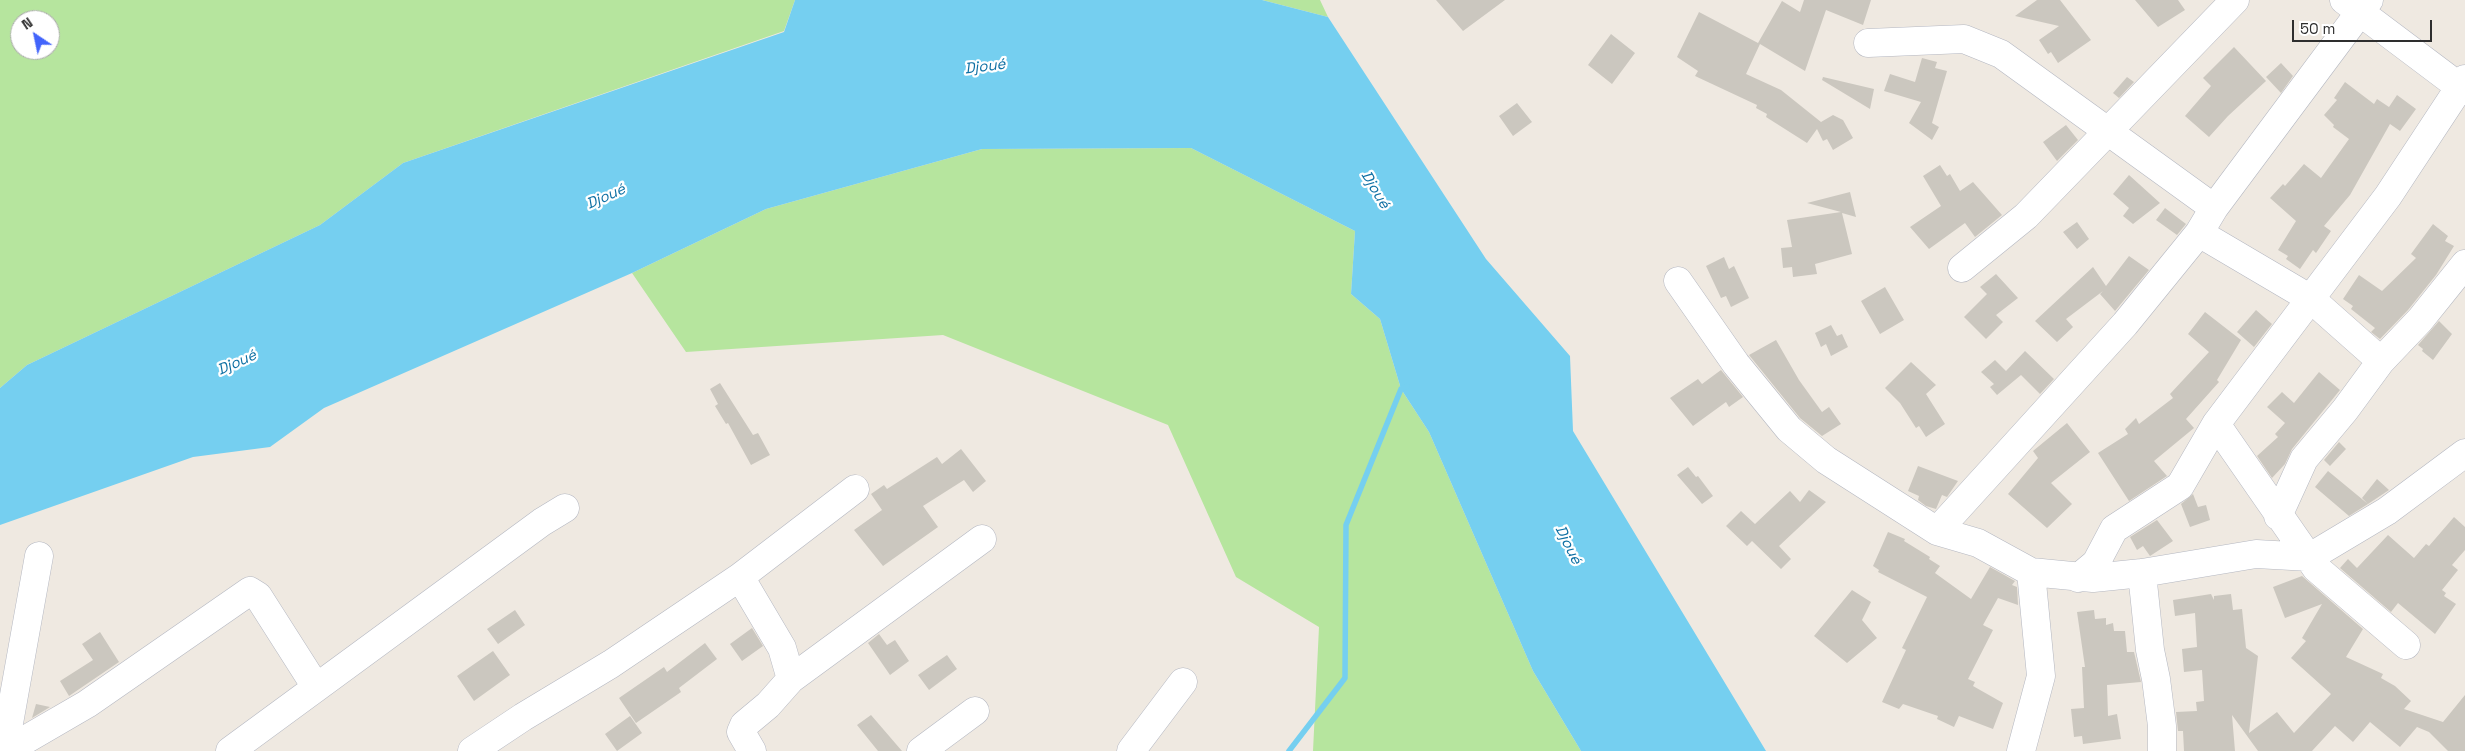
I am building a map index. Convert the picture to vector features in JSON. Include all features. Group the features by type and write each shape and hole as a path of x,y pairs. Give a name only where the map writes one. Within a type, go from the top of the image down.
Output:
{"street":[{"path":"1962,268 2026,216 2235,0"},
{"path":"1937,531 2119,331 2199,233 2214,208 2358,4 2463,86 2388,196 2216,424 2180,486 2114,528 2096,563 2078,578"},
{"path":"1868,43 1964,39 2001,54 2214,208"},
{"path":"2199,233 2312,299 2381,361"},
{"path":"2278,516 2304,459 2345,410 2381,361 2420,320 2465,264"},
{"path":"1678,282 1736,364 1789,429 1826,460 1937,531 1978,543 2031,572 2078,578 2142,573 2256,554 2310,557 2387,511 2465,453"},
{"path":"2216,424 2278,516 2310,557 2316,568 2406,645"},
{"path":"472,751 523,717 611,664 740,577 855,489"},
{"path":"230,751 316,686 498,556 542,522 565,508"},
{"path":"752,751 741,732 744,725 768,705 790,679 982,539"},
{"path":"5,751 39,556"},
{"path":"2021,751 2041,676 2031,572"},
{"path":"2142,573 2150,650 2162,726 2162,751"},
{"path":"740,577 782,648 790,679"},
{"path":"5,751 87,704 250,591 258,596 316,686"},
{"path":"1131,751 1183,682"},
{"path":"921,751 975,711"}],"green space":[{"path":"0,0 795,0 784,31 403,163 320,225 27,365 0,388"},
{"path":"1262,0 1320,0 1328,17"},
{"path":"1191,148 1355,231 1351,294 1380,319 1401,389 1429,432 1533,671 1581,751 1313,751 1319,627 1236,577 1168,425 943,335 686,352 632,273 766,209 982,149"}],"water":[{"name":"Djoué","path":"795,0 1262,0 1328,17 1486,259 1570,356 1573,431 1766,751 1581,751 1533,671 1429,432 1401,389 1380,319 1351,294 1355,231 1191,148 982,149 766,209 632,273 324,408 270,447 193,457 0,525 0,388 27,365 320,225 403,163 784,32"}],"building":[{"path":"1436,0 1505,0 1463,31"},
{"path":"1804,0 1871,0 1863,25 1826,10 1805,71 1760,44 1746,74 1781,90 1821,122 1833,115 1843,120 1853,138 1833,150 1827,139 1823,141 1817,129 1807,143 1766,117 1767,114 1756,108 1757,105 1695,76 1698,71 1677,57 1699,12 1758,43 1782,1 1800,12"},
{"path":"2037,0 2060,0 2091,40 2058,63 2051,52 2048,54 2039,40 2059,26 2015,16"},
{"path":"2135,0 2178,0 2185,10 2158,27"},
{"path":"1611,34 1635,53 1612,84 1588,65"},
{"path":"2234,47 2266,81 2228,116 2209,137 2185,116 2211,86 2203,78"},
{"path":"1922,58 1937,62 1935,68 1947,71 1932,123 1939,127 1932,140 1909,123 1921,102 1884,91 1890,74 1915,82"},
{"path":"2281,63 2293,76 2281,93 2266,77"},
{"path":"1823,77 1874,89 1870,109 1822,80"},
{"path":"2127,77 2134,82 2119,98 2113,93"},
{"path":"2345,82 2374,104 2377,99 2389,107 2397,95 2416,109 2400,131 2390,124 2350,195 2324,226 2331,231 2316,253 2313,250 2300,269 2286,259 2288,256 2278,250 2296,221 2270,198 2283,184 2285,186 2304,164 2321,178 2349,139 2333,127 2334,125 2324,115 2337,100 2334,98"},
{"path":"1517,103 1532,122 1513,136 1499,116"},
{"path":"2066,125 2078,140 2057,161 2043,142"},
{"path":"1940,165 1947,176 1950,174 1960,191 1973,182 2002,215 1975,237 1965,223 1929,249 1910,227 1941,206 1923,176"},
{"path":"2129,175 2160,203 2133,224 2123,216 2129,208 2113,194"},
{"path":"1850,192 1856,217 1842,213 1852,254 1815,264 1817,274 1793,277 1792,267 1783,268 1781,248 1792,247 1787,220 1841,212 1807,203"},
{"path":"2165,208 2186,224 2177,235 2156,220"},
{"path":"2077,222 2089,239 2077,249 2063,232"},
{"path":"2433,224 2448,236 2445,241 2454,246 2436,275 2408,310 2380,339 2371,332 2375,328 2351,309 2353,306 2343,299 2359,275 2382,291 2416,258 2411,254"},
{"path":"2129,256 2149,270 2115,311 2100,294 2103,291 2066,319 2073,327 2057,342 2035,321 2093,267 2106,286"},
{"path":"1724,257 1729,269 1734,266 1749,298 1731,307 1726,296 1721,298 1706,266"},
{"path":"1996,274 2018,298 1996,315 2003,322 1986,339 1964,317 1987,294 1980,287"},
{"path":"1885,287 1904,320 1880,334 1861,301"},
{"path":"2256,310 2272,324 2254,347 2237,332"},
{"path":"2205,312 2241,340 2217,380 2219,382 2186,419 2194,428 2154,461 2167,476 2129,501 2098,453 2128,434 2125,429 2136,418 2139,424 2173,398 2170,394 2209,352 2188,334"},
{"path":"2439,321 2452,334 2433,360 2418,345"},
{"path":"1831,325 1837,336 1842,334 1848,347 1831,356 1826,344 1821,347 1815,333"},
{"path":"1776,340 1799,380 1822,412 1829,407 1841,424 1822,436 1800,418 1749,355"},
{"path":"2025,351 2054,379 2040,394 2021,375 1997,395 1990,387 1994,384 1981,372 1995,360 2006,371"},
{"path":"1911,362 1936,385 1926,394 1945,424 1926,437 1919,426 1916,428 1900,403 1885,388"},
{"path":"1721,370 1743,397 1729,407 1726,402 1693,426 1670,398 1698,379 1702,384"},
{"path":"2319,372 2340,390 2292,449 2285,464 2272,478 2257,456 2278,437 2275,434 2285,423 2267,407 2282,392 2294,403"},
{"path":"720,383 753,435 758,433 770,455 751,465 728,423 726,424 715,406 718,404 710,389"},
{"path":"2067,423 2090,452 2051,483 2072,504 2047,528 2008,494 2038,458 2033,451"},
{"path":"2339,442 2346,449 2330,466 2324,460"},
{"path":"961,449 986,481 973,492 964,480 923,506 938,527 883,566 854,530 882,510 871,494 884,485 887,489 937,457 942,464"},
{"path":"1918,466 1958,481 1947,497 1942,495 1936,509 1926,506 1918,500 1919,496 1908,491"},
{"path":"1688,467 1696,477 1698,476 1713,496 1702,504 1677,475"},
{"path":"2328,471 2368,504 2349,516 2315,487"},
{"path":"2377,479 2389,490 2368,504 2362,498"},
{"path":"1809,490 1826,502 1779,546 1791,559 1781,569 1752,541 1747,546 1726,526 1741,511 1755,524 1790,491 1800,502"},
{"path":"2193,494 2198,507 2206,505 2210,520 2190,527 2181,504"},
{"path":"2454,517 2465,527 2465,550 2452,565 2458,570 2442,590 2446,593 2444,596 2456,604 2435,634 2398,603 2391,612 2340,568 2348,559 2357,568 2388,535 2414,558 2426,544 2429,546"},
{"path":"2157,520 2173,541 2150,556 2143,546 2137,550 2130,537"},
{"path":"1888,532 1905,539 1904,541 1930,557 1929,559 1940,566 1935,573 1971,599 1990,567 2015,581 2012,585 2017,587 2018,605 1998,598 1983,625 1993,630 1968,679 1975,682 1973,686 2003,703 1993,729 1959,716 1954,727 1937,719 1938,716 1903,704 1899,709 1882,702 1906,650 1902,648 1927,597 1878,572 1879,570 1873,566"},
{"path":"2302,576 2363,629 2346,657 2383,674 2381,678 2395,686 2411,701 2404,709 2443,722 2465,695 2465,751 2448,751 2429,732 2417,727 2400,747 2370,722 2353,742 2335,726 2312,751 2258,751 2232,715 2235,751 2184,751 2183,731 2178,731 2176,712 2197,711 2196,702 2204,701 2202,670 2184,672 2182,649 2197,647 2195,613 2175,616 2173,600 2211,594 2214,600 2214,596 2231,594 2233,610 2242,609 2246,648 2258,656 2249,733 2277,712 2294,733 2331,694 2291,658 2306,641 2302,638 2322,604 2285,618 2273,587"},
{"path":"1852,590 1871,602 1862,620 1877,638 1847,663 1814,636"},
{"path":"515,610 525,625 498,644 487,629"},
{"path":"2094,610 2095,619 2106,618 2106,625 2113,623 2114,631 2125,631 2127,652 2134,652 2141,682 2107,685 2108,716 2117,714 2121,739 2083,744 2082,736 2074,737 2071,709 2084,708 2082,667 2085,667 2077,612"},
{"path":"752,628 763,646 742,661 730,644"},
{"path":"100,632 119,662 69,696 60,681 93,660 82,644"},
{"path":"879,634 887,645 895,640 909,661 890,675 868,643"},
{"path":"705,643 717,659 679,688 681,692 636,723 619,698 664,667 667,672"},
{"path":"493,651 510,675 474,701 457,676"},
{"path":"947,655 957,669 929,690 918,675"},
{"path":"36,704 50,707 32,718"},
{"path":"871,715 902,751 878,751 857,725"},
{"path":"630,716 642,733 617,751 605,734"}],"waterway":[{"path":"1289,751 1345,678 1346,525 1401,389 1407,386"}]}
